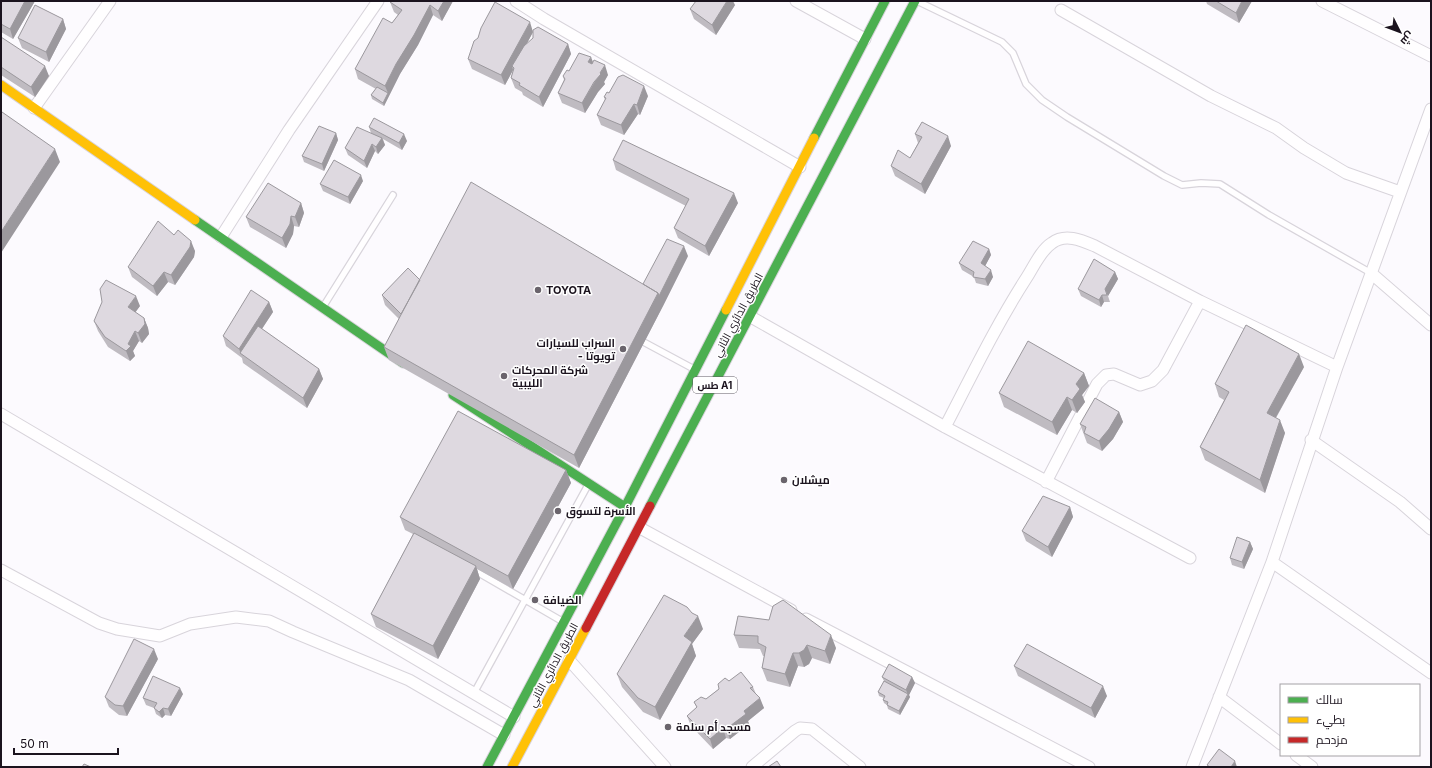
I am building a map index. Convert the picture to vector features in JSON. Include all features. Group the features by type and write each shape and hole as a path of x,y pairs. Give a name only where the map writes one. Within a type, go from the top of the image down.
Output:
{"main road":[{"name":"الطريق الدائري الثاني","path":"487,767 626,507 885,1"},
{"name":"الطريق الدائري الثاني","path":"512,767 640,528 916,1"},
{"path":"1,85 414,370"},
{"path":"448,392 626,507"}],"street":[{"path":"34,108 110,1"},
{"path":"221,237 289,130 378,1"},
{"path":"516,1 551,23 800,168"},
{"path":"796,1 865,39"},
{"path":"1322,1 1431,56"},
{"path":"1062,10 1211,96 1276,128 1304,148 1346,173 1400,192"},
{"path":"1192,767 1272,562 1311,440 1431,109"},
{"path":"945,428 1014,297 1040,256 1051,243 1061,238 1080,240 1120,258 1200,301 1337,367"},
{"path":"1371,273 1431,325"},
{"path":"1046,482 1097,384 1106,375 1114,374 1140,385 1152,381 1163,370 1200,301"},
{"path":"751,317 945,428 1190,558"},
{"path":"1,414 514,717"},
{"path":"1311,440 1400,502 1431,529"},
{"path":"640,528 838,636 1089,767"},
{"path":"1272,562 1431,673"},
{"path":"1,570 99,623 117,629 160,636 190,624 236,617 269,620 293,632 409,680 504,735"},
{"path":"569,660 665,767"},
{"path":"1219,697 1280,743"},
{"path":"752,767 795,731 806,727 812,729 860,767"},
{"path":"1297,756 1312,767"}],"lane":[{"path":"916,1 1002,42 1013,52 1026,84 1042,100 1067,117 1164,176 1182,185 1201,183 1220,184 1270,215 1371,273"},
{"path":"323,307 393,196"},
{"path":"634,336 696,370"},
{"path":"474,693 589,483"},
{"path":"466,566 564,622"}],"building":[{"path":"1,1 25,1 10,29 1,24"},
{"path":"444,1 438,11 430,5 385,86 355,69 383,18 392,23 402,10 390,2"},
{"path":"696,1 727,1 712,25 690,9"},
{"path":"1216,1 1242,1 1236,13"},
{"path":"495,2 530,22 501,75 468,59 474,41 478,38 481,28"},
{"path":"35,5 63,19 46,52 18,38"},
{"path":"538,27 568,44 539,97 519,85 520,83 511,78 514,68 512,66 524,46 533,38 533,30"},
{"path":"1,37 45,66 31,87 1,67"},
{"path":"579,53 591,57 588,62 592,64 594,60 605,65 600,73 601,74 594,82 582,103 558,93 565,79 563,76 567,70 569,71"},
{"path":"623,75 644,86 637,105 634,104 621,125 597,115 606,98 604,97 607,92 609,93 618,77"},
{"path":"377,87 388,93 383,103 371,95"},
{"path":"2,112 55,149 1,232 1,114"},
{"path":"374,118 404,134 399,143 369,127"},
{"path":"922,122 948,136 921,184 891,166 898,150 910,158 922,137 915,134"},
{"path":"319,126 336,133 322,164 302,156"},
{"path":"357,127 382,138 376,147 372,144 364,161 345,148"},
{"path":"623,140 734,193 705,246 674,228 689,199 613,160"},
{"path":"334,160 361,175 348,197 320,184"},
{"path":"471,182 658,293 574,455 384,347"},
{"path":"268,183 301,203 295,217 291,216 290,224 282,238 246,217"},
{"path":"158,221 174,235 178,230 191,241 190,247 171,275 164,272 153,286 128,267"},
{"path":"667,239 684,246 659,296 658,293 643,284"},
{"path":"973,241 989,249 981,263 991,270 985,279 973,277 974,272 959,263"},
{"path":"1094,259 1115,272 1105,289 1107,295 1102,295 1099,300 1078,289"},
{"path":"408,268 420,280 401,314 382,295"},
{"path":"106,280 136,296 128,307 144,318 145,324 138,333 135,331 128,344 131,346 126,351 105,337 94,321 102,302 100,289"},
{"path":"251,290 269,302 239,349 223,336"},
{"path":"1246,325 1299,354 1267,413 1280,420 1260,480 1200,447 1229,392 1215,384"},
{"path":"258,326 319,369 303,398 240,353"},
{"path":"1028,341 1084,373 1076,384 1080,389 1072,400 1067,397 1052,422 999,393"},
{"path":"1095,398 1119,412 1109,429 1099,441 1084,433 1086,427 1080,424"},
{"path":"458,411 566,470 508,576 400,517"},
{"path":"1043,496 1070,507 1048,547 1022,531"},
{"path":"414,533 476,566 433,646 371,614"},
{"path":"1237,537 1250,542 1242,562 1230,558"},
{"path":"664,595 687,607 692,613 698,616 684,636 692,642 655,707 638,698 617,674"},
{"path":"783,600 831,635 825,651 807,645 804,650 799,653 793,653 785,674 762,668 766,647 758,643 758,636 734,635 738,616 769,620 773,606"},
{"path":"134,639 154,649 123,706 115,705 105,697"},
{"path":"1027,644 1103,686 1091,708 1014,666"},
{"path":"889,664 912,677 906,690 882,677"},
{"path":"741,672 753,687 750,688 760,698 744,711 746,714 726,729 723,728 710,739 687,716 697,707 694,702 701,697 706,699 719,689 718,684 725,678 729,681"},
{"path":"153,676 180,688 168,709 163,708 159,712 154,708 157,703 143,698"},
{"path":"884,681 908,694 899,711 887,705 888,702 883,700 885,696 878,692"},
{"path":"1219,749 1235,761 1231,767 1210,767 1207,765"},
{"path":"777,761 781,767 768,767"},
{"path":"84,764 91,767 82,767"}],"traffic: fast":[{"path":"814,138 885,1"},
{"path":"650,506 915,1"},
{"path":"195,220 403,363"},
{"path":"487,767 625,507 726,310"},
{"path":"453,395 625,507"}],"traffic: slow":[{"path":"1,85 195,220"},
{"path":"726,310 814,138"},
{"path":"512,767 586,628"}],"traffic: jam":[{"path":"586,628 650,506"}],"place":[{"name":"TOYOTA","path":"538,290"},
{"name":"السراب للسيارات - تويوتا","path":"623,349"},
{"name":"شركة المحركات الليبية","path":"504,376"},
{"name":"ميشلان","path":"784,480"},
{"name":"الأسرة لتسوق","path":"558,511"},
{"name":"الضيافة","path":"535,600"},
{"name":"مسجد أم سلمة","path":"668,727"}]}
